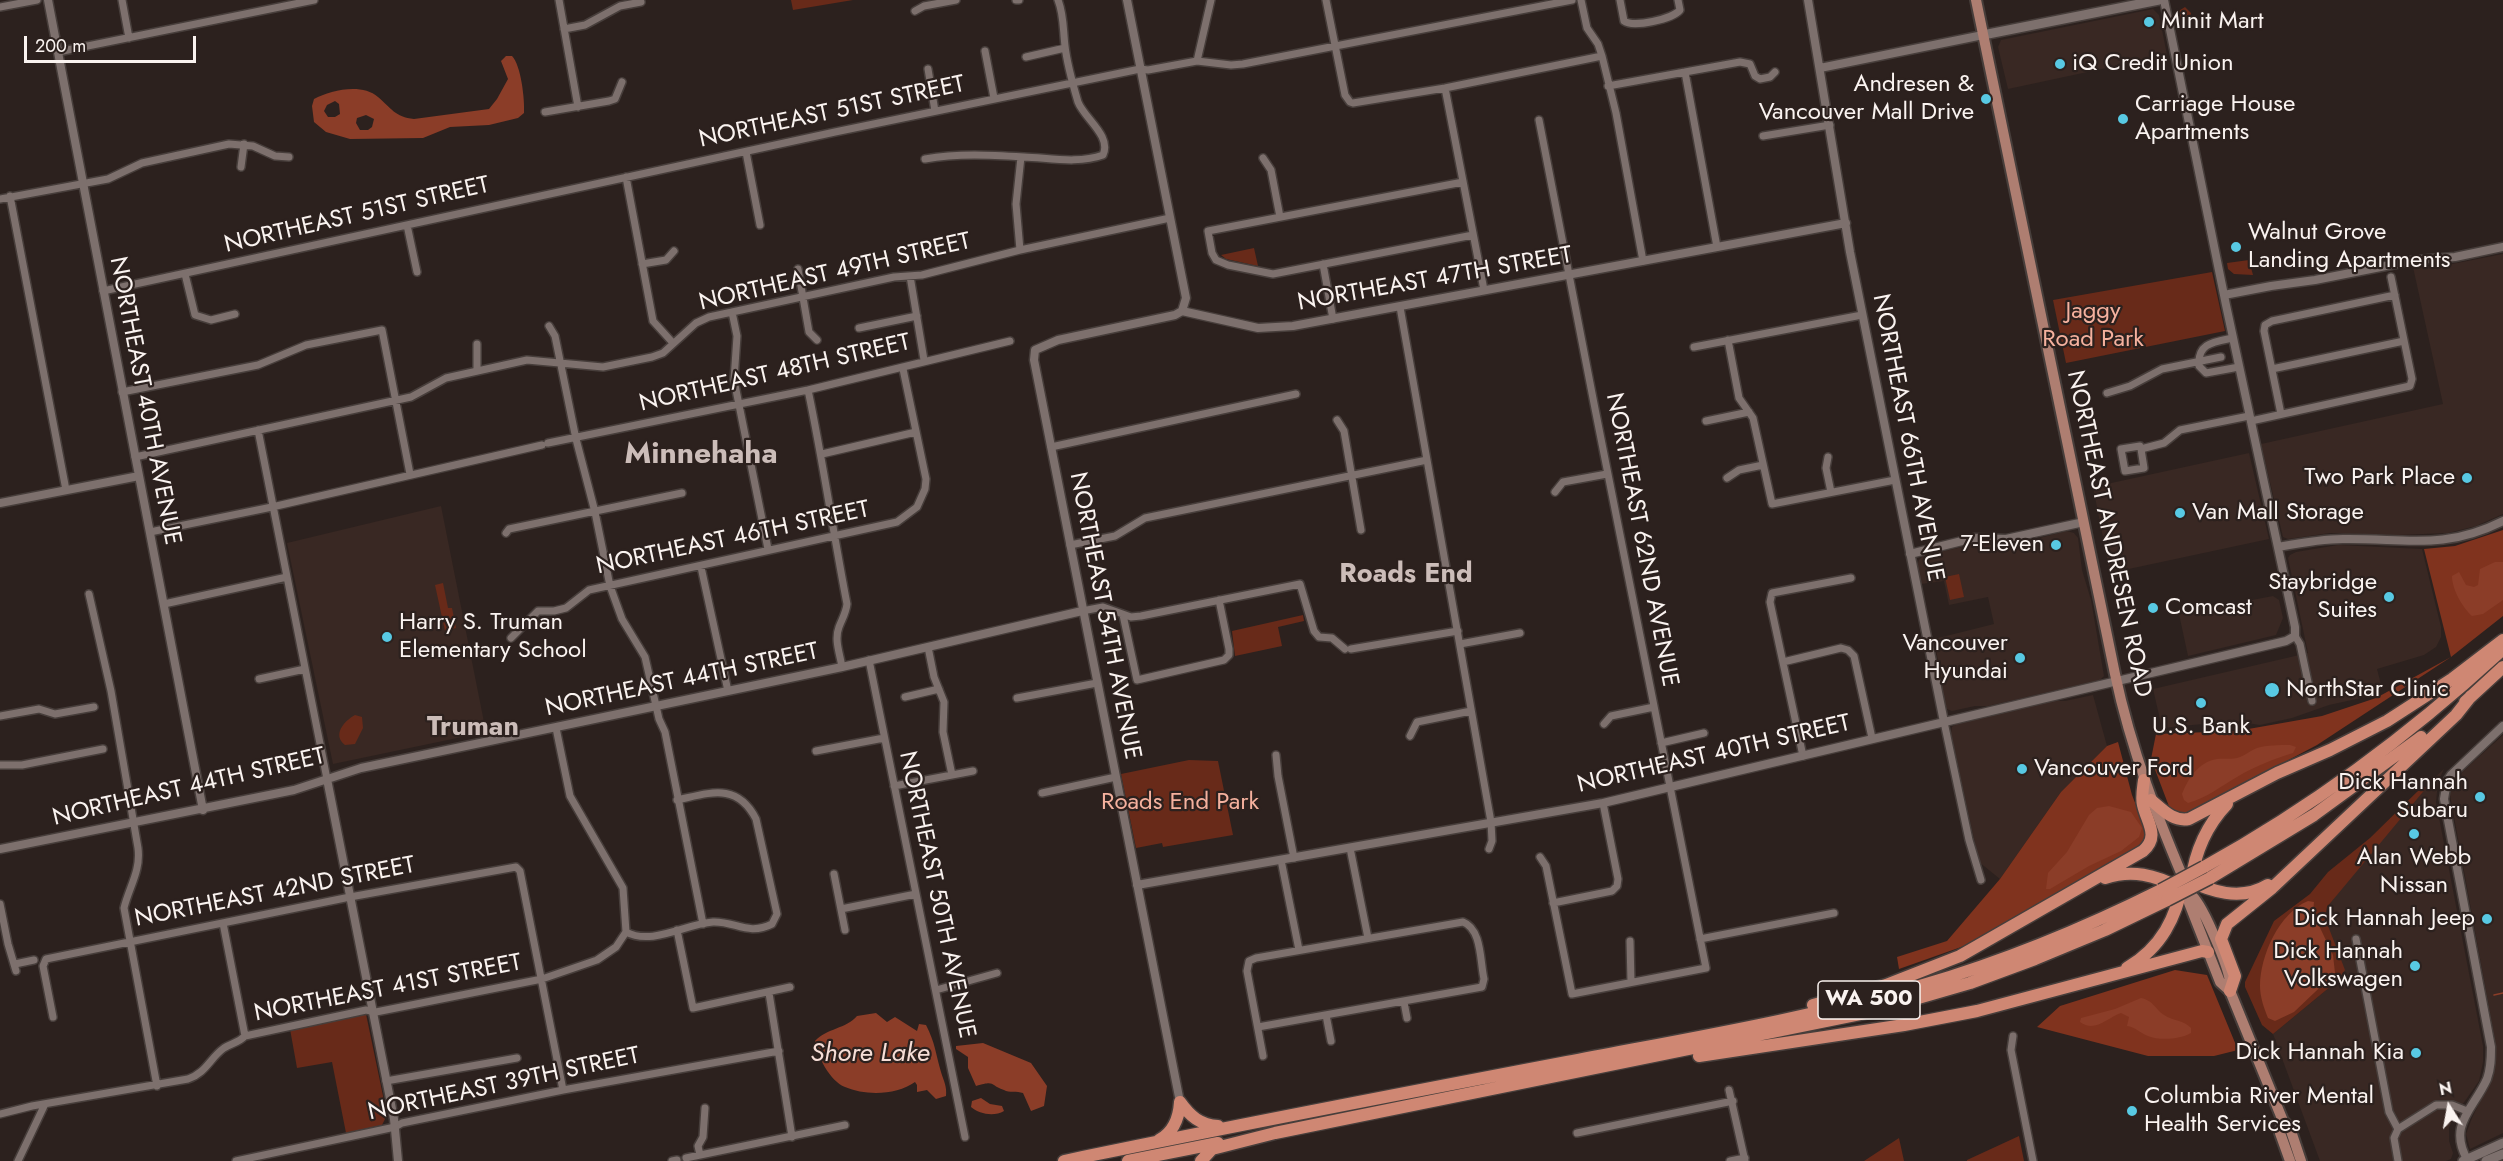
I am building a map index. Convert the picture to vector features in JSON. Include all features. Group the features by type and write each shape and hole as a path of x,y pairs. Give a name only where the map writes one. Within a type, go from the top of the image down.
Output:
{"highway":[{"path":"2151,800 2172,818 2184,820 2387,721 2452,679 2503,639"},
{"name":"WA 500","path":"2207,872 2362,768 2450,697 2503,649"},
{"name":"WA 500","path":"1128,1161 1819,1024 1934,994 2062,949 2207,872 2267,845 2354,788 2434,727 2503,667"},
{"path":"2230,991 2235,976 2221,939 2223,928 2289,871 2456,715 2471,696"},
{"path":"1562,1063 1804,1007 1886,985 1960,956 2143,851 2151,842 2152,829 2142,803 2144,780"},
{"path":"2112,975 2138,961 2155,946 2172,921 2204,836 2220,811 2235,796"},
{"path":"2092,882 2124,873 2141,873 2187,886 2242,894 2264,888 2289,871"},
{"name":"WA 500","path":"1064,1161 1837,1008 1909,989 1988,964 2164,895"},
{"path":"1591,1070 1653,1063 1904,1025 1999,1005 2202,951 2208,952"},
{"path":"1180,1102 1193,1117 1208,1126 1270,1120"},
{"path":"1156,1142 1168,1134 1175,1124 1180,1102"},
{"path":"1201,1161 1212,1149 1275,1133"},
{"path":"1142,1161 1158,1159 1175,1161"}],"main road":[{"name":"NORTHEAST ANDRESEN ROAD","path":"1976,0 2117,681 2144,780 2187,886 2197,899 2226,968 2230,978 2230,991 2283,1121 2290,1128 2301,1161"},
{"path":"1983,35 2159,0"},
{"name":"NORTHEAST ANDRESEN ROAD","path":"2187,886 2189,903 2220,982 2230,991"},
{"name":"NORTHEAST ANDRESEN ROAD","path":"2283,1121 2280,1132 2290,1161"},
{"path":"2466,1160 2503,1143"},
{"path":"2487,1161 2503,1154"}],"street":[{"path":"0,7 37,0"},
{"name":"NORTHEAST 40TH AVENUE","path":"48,0 203,810"},
{"path":"122,0 129,38"},
{"path":"58,52 314,0"},
{"path":"559,0 578,107"},
{"path":"915,11 924,6 956,0"},
{"path":"925,159 942,156 982,155 1080,160 1103,155 1106,145 1079,104 1065,48 1065,27 1058,0"},
{"path":"1127,0 1186,298 1182,311"},
{"path":"1197,62 1211,0"},
{"path":"1326,0 1345,95 1350,102 1358,103 1445,88 1602,56"},
{"name":"NORTHEAST 51ST STREET","path":"103,291 994,98 1140,69 1148,70 1197,62 1237,65 1572,0"},
{"path":"1581,0 1587,28 1598,44 1602,56 1616,113 1643,261"},
{"path":"1620,0 1624,21 1633,25 1675,15 1680,10 1678,0"},
{"name":"NORTHEAST 66TH AVENUE","path":"1808,0 1862,315 1944,722 1969,840 1981,880"},
{"path":"2164,0 2295,627 2295,636 2300,644 2312,701"},
{"path":"564,29 585,25 620,6 641,2"},
{"path":"1820,68 1983,35"},
{"path":"1026,57 1065,48"},
{"path":"985,51 994,98"},
{"path":"1608,86 1744,62 1750,64 1755,76 1760,79 1770,78 1776,72"},
{"path":"928,69 935,111"},
{"path":"1685,72 1717,247"},
{"path":"545,112 615,99 622,82"},
{"path":"1445,88 1484,290"},
{"name":"NORTHEAST 62ND AVENUE","path":"1539,120 1706,968 1631,982"},
{"path":"1763,136 1830,125"},
{"path":"0,199 108,179 142,163 229,144 244,144 275,156 289,157"},
{"path":"241,167 244,144"},
{"path":"746,152 760,225"},
{"path":"1020,250 1016,204 1021,157"},
{"path":"1263,158 1271,170 1280,217"},
{"path":"626,177 653,321 673,343"},
{"path":"1463,182 1208,231 1212,253 1216,260 1228,265 1273,274 1473,235"},
{"path":"10,196 66,490"},
{"name":"NORTHEAST 49TH STREET","path":"135,457 411,397 446,378 527,360 603,367 652,357 663,353 696,323 732,312 894,277 910,276 1170,218"},
{"name":"NORTHEAST 47TH STREET","path":"1035,350 1058,340 1175,315 1182,311 1263,328 1293,326 1846,224"},
{"path":"407,225 417,272"},
{"path":"2224,295 2416,260 2455,257 2503,247"},
{"path":"642,264 666,260 674,251"},
{"path":"1323,264 1333,319"},
{"path":"798,269 809,332 817,340"},
{"path":"184,274 195,315 211,320 235,314"},
{"path":"910,276 924,360"},
{"path":"2141,450 2164,443 2180,430 2281,414 2410,387 2412,379 2391,277"},
{"path":"2281,414 2264,330 2265,325 2272,321 2395,295"},
{"path":"1400,307 1491,822 1492,841 1489,849"},
{"path":"732,312 737,336 734,380 768,549"},
{"path":"1694,346 1862,315"},
{"path":"859,328 917,316"},
{"path":"549,327 555,336 610,586 622,619 645,657 656,707 665,732 703,924"},
{"path":"122,392 258,365 306,345 382,330 410,474"},
{"path":"2233,338 2206,344 2202,348 2198,361 2201,370 2206,373 2239,367"},
{"path":"1728,340 1739,398 1753,418 1772,504 1895,480"},
{"name":"NORTHEAST 48TH STREET","path":"150,532 272,507 545,444 903,369 921,364 924,360 1010,341"},
{"path":"2272,369 2404,341"},
{"path":"477,344 477,370"},
{"name":"NORTHEAST 54TH AVENUE","path":"1035,350 1034,360 1082,611 1180,1102"},
{"path":"2107,393 2130,386 2162,369 2222,357"},
{"path":"822,454 916,432 903,369"},
{"path":"808,390 822,454 833,535 847,604 846,614 838,630 837,642 842,667"},
{"path":"1052,447 1296,394"},
{"path":"1706,421 1749,412"},
{"path":"1336,420 1344,430 1361,530"},
{"path":"258,430 387,1081 398,1161"},
{"name":"NORTHEAST 46TH STREET","path":"511,638 538,611 566,608 590,590 897,522 917,507 925,489 925,468 916,432"},
{"path":"1828,457 1826,468 1831,492"},
{"path":"1070,544 1115,536 1145,518 1427,460"},
{"path":"1727,478 1739,470 1763,465"},
{"path":"1555,492 1563,482 1607,474"},
{"path":"0,502 139,476"},
{"path":"506,533 509,529 682,493"},
{"path":"1910,554 1974,538 2006,540 2084,522"},
{"path":"2278,547 2342,538 2419,543 2441,541 2474,534 2503,522"},
{"path":"701,567 728,691"},
{"path":"164,604 286,577"},
{"path":"1803,756 1770,602 1772,593 1851,578"},
{"name":"NORTHEAST 44TH STREET","path":"0,849 203,810 294,790 361,768 842,667 1103,607 1124,615 1141,616 1300,584 1314,631 1319,636 1332,638 1348,649 1458,631"},
{"path":"89,594 111,691 139,860 124,908 128,942 157,1086"},
{"path":"1124,615 1137,680 1224,660 1229,655 1219,600"},
{"path":"1460,644 1520,633"},
{"name":"NORTHEAST 40TH STREET","path":"1137,885 1350,848 1669,788 2286,641 2295,636"},
{"path":"928,647 934,677 944,702 943,732 952,775"},
{"path":"1783,662 1841,648 1848,650 1854,656 1872,738"},
{"name":"NORTHEAST 50TH AVENUE","path":"869,660 965,1137"},
{"path":"259,679 305,669"},
{"path":"1017,698 1097,683"},
{"path":"905,696 939,689"},
{"path":"0,716 39,709 55,714 94,707"},
{"path":"1604,724 1611,716 1654,707"},
{"path":"1410,736 1417,722 1471,711"},
{"path":"2466,1160 2460,1134 2462,1121 2492,1064 2444,799 2447,781 2457,768 2503,726"},
{"path":"556,728 570,796 623,888 626,932 634,936 649,936 703,924 724,923 752,930 772,924 777,914 756,819 749,806 739,797 727,793 714,792 677,800"},
{"path":"1661,743 1704,734"},
{"path":"816,751 884,738"},
{"path":"0,765 22,765 103,749"},
{"path":"1276,755 1294,858"},
{"path":"894,786 973,771"},
{"path":"1042,793 1116,777"},
{"path":"1553,903 1612,891 1617,886 1618,879 1602,802"},
{"path":"1350,848 1368,938"},
{"path":"1540,857 1546,866 1572,994 1631,982 1630,941"},
{"path":"1281,860 1299,950"},
{"name":"NORTHEAST 42ND STREET","path":"53,1017 44,962 46,959 350,897 516,867 520,871 542,979"},
{"path":"834,874 845,930"},
{"path":"841,909 916,894"},
{"path":"0,908 15,968 34,960"},
{"path":"1700,939 1834,913"},
{"path":"223,922 244,1036"},
{"path":"1258,1026 1482,987 1484,979 1475,931 1463,922 1256,957 1249,961 1247,971 1263,1056"},
{"path":"677,930 693,1008 790,987"},
{"name":"NORTHEAST 41ST STREET","path":"0,1114 45,1104 157,1086 199,1076 218,1053 227,1046 239,1042 244,1036 366,1010 372,1011 542,979 597,960 616,947 626,932"},
{"path":"2356,939 2389,1112 2398,1129"},
{"path":"0,954 10,952"},
{"path":"936,990 998,974"},
{"path":"542,979 563,1090"},
{"path":"769,993 792,1137"},
{"path":"1404,1002 1407,1018"},
{"path":"1326,1015 1331,1041"},
{"path":"2013,1036 2011,1050 2033,1161"},
{"name":"NORTHEAST 39TH STREET","path":"236,1161 395,1127 402,1123 563,1090 780,1051"},
{"path":"387,1081 517,1058"},
{"path":"1729,1090 1745,1160 1730,1161"},
{"path":"1577,1133 1733,1101"},
{"path":"18,1161 45,1104"},
{"path":"2398,1161 2394,1138 2398,1129 2436,1105 2452,1105 2467,1111"},
{"path":"700,1155 698,1146 703,1137 705,1108"},
{"path":"687,1158 845,1125"}],"shaded area":[{"path":"2153,9 2159,15 2167,55 2008,89 1998,47 2001,40"},
{"path":"2503,254 2503,514 2476,526 2448,533 2398,535 2330,533 2288,539 2283,537 2261,444 2443,404 2413,267 2452,264"},
{"name":"Van Mall Storage","path":"2249,453 2269,539 2110,573 2093,487"},
{"name":"Harry S. Truman Elementary School","path":"441,506 486,732 333,764 287,543"},
{"path":"2503,530 2503,616 2451,657 2424,549 2455,546"},
{"path":"2067,531 2074,533 2078,538 2082,570 2091,600 2104,676 2100,680 1988,706 1952,711 1947,709 1941,690 1942,681 1934,639 1994,624 1988,597 1949,605 1944,581 1921,584 1917,566 1919,560 1923,556 1975,544 2011,545"},
{"path":"2338,545 2422,549 2441,627 2441,637 2436,647 2424,655 2377,669 2382,688 2375,695 2329,705 2292,718 2260,725 2233,721 2162,728 2153,689 2308,653 2288,558 2296,552"},
{"path":"2273,596 2279,600 2283,618 2276,635 2188,656 2179,614"},
{"path":"2451,657 2317,745 2182,816 2170,809 2151,759 2156,734 2237,731 2322,716 2376,698"},
{"name":"Vancouver Ford","path":"2093,695 2107,746 2061,792 2000,879 1979,862 1951,733 1952,727 1956,724 2051,701 2065,701"},
{"path":"2503,735 2503,1133 2470,1149 2466,1134 2492,1077 2496,1045 2450,795 2453,783 2460,774"},
{"path":"2118,742 2132,795 2145,828 2144,840 2133,851 1964,946 1899,969 1897,957 1947,941 2000,879 2061,792 2107,746"},
{"path":"2444,769 2438,782 2436,802 2483,1046 2483,1062 2479,1081 2453,1118 2449,1128 2449,1141 2453,1153 2451,1159 2446,1161 2320,1161 2273,1034 2336,982 2330,936 2325,918 2327,907 2358,867"},
{"path":"2175,970 2207,975 2238,1050 2214,1056 2148,1056 2037,1027 2060,1006"}],"green space":[{"path":"791,0 853,0 793,10"},
{"path":"2185,7 2191,13 2190,23 2180,25 2177,12"},
{"path":"1254,248 1258,266 1226,259 1221,255"},
{"path":"2249,260 2253,275 2234,274 2228,269 2227,263"},
{"name":"Jaggy Road Park","path":"2212,272 2225,331 2066,363 2053,300"},
{"path":"1959,574 1964,597 1950,600 1945,577"},
{"path":"443,583 448,608 452,608 456,628 445,631 435,585"},
{"path":"1303,615 1304,621 1278,627 1282,646 1235,656 1232,631"},
{"path":"355,715 362,717 363,728 355,744 345,745 340,737 341,728"},
{"name":"Roads End Park","path":"1189,760 1218,761 1233,835 1163,847 1162,843 1136,848 1121,774"},
{"path":"2422,787 2427,787 2327,907 2325,918 2345,970 2336,982 2273,1034 2262,1025 2245,987 2245,982 2274,921 2310,894 2328,872 2370,838"},
{"path":"366,1014 387,1115 382,1125 346,1133 332,1062 297,1068 290,1029"},
{"path":"2019,1136 2024,1161 1967,1161 1967,1160"},
{"path":"1899,1138 1904,1161 1864,1161"}],"water":[{"path":"506,56 512,56 518,67 522,83 524,113 518,118 489,125 450,127 423,138 350,139 326,132 314,122 312,106 314,99 346,89 364,90 371,93 398,114 414,119 489,109 508,79 501,61","holes":["335,101 339,104 340,114 328,117 324,111 327,105","366,115 374,119 372,127 368,130 360,130 356,123 357,118"]},
{"path":"2495,562 2503,562 2503,600 2483,614 2472,616 2458,598 2452,576 2459,572 2466,585 2474,587 2478,585 2480,569"},
{"path":"2290,745 2296,747 2293,753 2251,769 2201,798 2188,803 2184,800 2182,794 2187,783 2204,764 2217,759 2237,758 2261,747"},
{"path":"2109,806 2131,812 2142,828 2139,837 2121,851 2089,866 2050,889 2046,889 2048,873 2067,852 2089,815 2097,808"},
{"path":"2308,901 2314,902 2313,913 2333,955 2335,973 2294,1012 2275,1021 2268,1018 2261,998 2263,962 2280,925 2288,915"},
{"path":"2141,998 2152,1003 2164,1015 2188,1025 2191,1033 2170,1039 2153,1038 2127,1026 2129,1017 2121,1013 2101,1024 2091,1026 2080,1022 2081,1018 2115,1009"},
{"name":"Shore Lake","path":"876,1013 887,1022 895,1017 917,1031 919,1024 926,1025 945,1084 946,1096 936,1099 927,1090 917,1092 915,1082 890,1092 862,1092 839,1084 829,1074 818,1054 815,1041 857,1016"},
{"path":"983,1043 1031,1063 1047,1086 1044,1106 1031,1111 1023,1093 1006,1091 990,1083 976,1086 968,1068 968,1057 956,1049 956,1046"},
{"path":"981,1098 990,1104 1002,1106 1004,1111 987,1114 971,1107 972,1101"}],"waterway":[{"path":"2494,995 2503,993"}],"place":[{"name":"Minit Mart","path":"2149,22"},
{"name":"iQ Credit Union","path":"2060,64"},
{"name":"Andresen & Vancouver Mall Drive","path":"1986,99"},
{"name":"Carriage House Apartments","path":"2123,119"},
{"name":"Walnut Grove Landing Apartments","path":"2236,247"},
{"name":"Two Park Place","path":"2467,478"},
{"name":"Van Mall Storage","path":"2180,513"},
{"name":"7-Eleven","path":"2056,545"},
{"name":"Staybridge Suites","path":"2389,597"},
{"name":"Comcast","path":"2153,608"},
{"name":"Harry S. Truman Elementary School","path":"387,637"},
{"name":"Vancouver Hyundai","path":"2020,658"},
{"name":"NorthStar Clinic","path":"2272,690"},
{"name":"U.S. Bank","path":"2201,703"},
{"name":"Vancouver Ford","path":"2022,769"},
{"name":"Dick Hannah Subaru","path":"2480,797"},
{"name":"Alan Webb Nissan","path":"2414,834"},
{"name":"Dick Hannah Jeep","path":"2487,919"},
{"name":"Dick Hannah Volkswagen","path":"2415,966"},
{"name":"Dick Hannah Kia","path":"2416,1053"},
{"name":"Columbia River Mental Health Services","path":"2132,1111"}],"district":[{"name":"Minnehaha","path":"701,456"},
{"name":"Roads End","path":"1406,575"},
{"name":"Truman","path":"473,728"}]}
